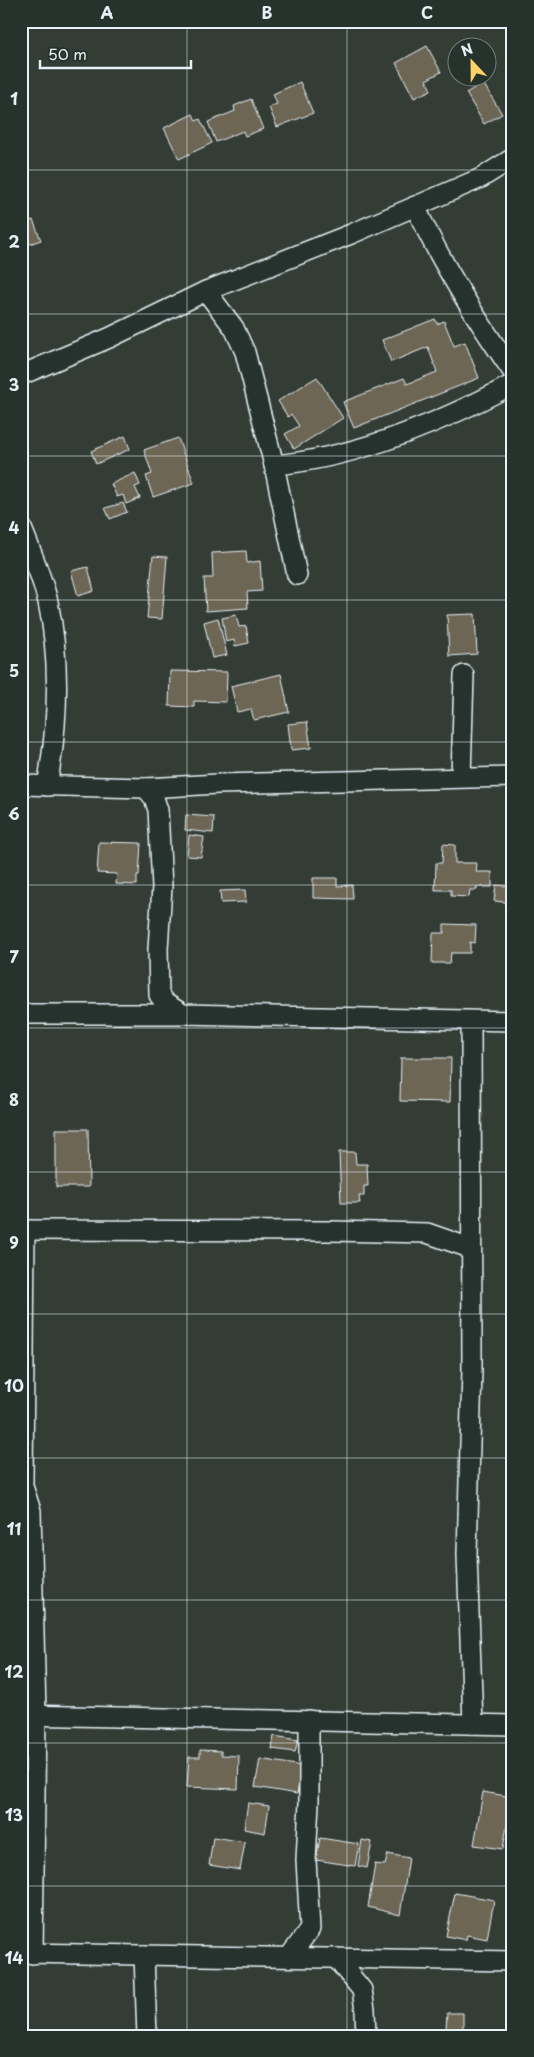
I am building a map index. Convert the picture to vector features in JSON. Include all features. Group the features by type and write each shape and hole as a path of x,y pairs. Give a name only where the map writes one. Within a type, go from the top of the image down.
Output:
{"street":[{"path":"21,375 109,338 206,291 481,178 513,158"},
{"path":"415,206 435,250 477,319 513,372"},
{"path":"206,291 234,328 245,352 274,465 297,575"},
{"path":"274,465 310,462 388,439 480,401 513,384"},
{"path":"21,526 48,602 53,639 57,687 54,747 47,786"},
{"path":"461,777 464,675"},
{"path":"21,785 146,788 461,777 513,777"},
{"path":"146,788 154,798 158,810 162,888 158,949 159,994 165,1002 183,1014"},
{"path":"21,1014 183,1014 513,1021"},
{"path":"471,1021 470,1248 472,1370 467,1555 473,1724"},
{"path":"470,1248 427,1234 330,1230 23,1230 22,1481 31,1511 27,1953 513,1961"},
{"path":"29,1715 513,1725"},
{"path":"289,1957 310,1929 306,1860 310,1803 310,1720"},
{"path":"144,1955 147,2036"},
{"path":"336,1958 362,1990 366,2036"}],"building":[{"path":"427,46 441,72 426,80 431,90 414,98 396,63"},
{"path":"300,82 313,113 277,127 269,107 277,104 273,94"},
{"path":"474,88 486,88 502,114 484,124 466,93"},
{"path":"251,99 263,129 245,136 243,131 216,142 208,122 235,111 234,106"},
{"path":"193,114 196,121 200,119 212,143 179,159 164,128"},
{"path":"33,220 41,240 21,247 21,224"},
{"path":"435,319 437,324 444,321 454,346 465,342 479,378 354,428 343,402 404,378 407,384 437,372 428,347 391,362 382,340"},
{"path":"317,377 343,418 294,449 285,434 299,426 291,414 288,417 278,401"},
{"path":"125,436 130,449 96,464 91,451"},
{"path":"178,438 194,483 153,497 146,476 152,474 144,450"},
{"path":"135,473 140,485 135,487 140,498 126,504 123,495 117,497 111,484"},
{"path":"123,503 127,512 110,519 105,508"},
{"path":"246,551 247,563 260,561 262,591 247,592 248,608 206,611 204,578 213,578 212,553"},
{"path":"153,556 167,557 162,619 147,618"},
{"path":"88,567 94,591 78,596 71,571"},
{"path":"475,614 477,654 449,656 447,615"},
{"path":"236,615 239,627 246,626 249,643 235,646 234,640 226,642 222,618"},
{"path":"218,618 227,655 212,658 204,622"},
{"path":"170,671 227,672 226,702 194,701 194,707 169,706"},
{"path":"281,674 289,712 254,720 251,709 237,712 231,686"},
{"path":"307,722 311,748 291,750 288,724"},
{"path":"186,815 214,817 213,833 185,830"},
{"path":"189,835 204,837 201,857 187,856"},
{"path":"99,842 141,843 137,885 116,884 117,874 97,873"},
{"path":"443,844 455,845 455,863 477,863 476,872 492,872 492,887 476,887 477,890 470,890 469,897 451,896 451,890 435,890 436,863 442,863"},
{"path":"313,878 337,878 337,886 352,885 353,899 313,898"},
{"path":"496,885 513,887 513,903 494,901"},
{"path":"245,890 246,902 221,903 220,891"},
{"path":"444,924 476,925 475,943 470,942 470,953 451,953 450,963 432,963 433,933 444,933"},
{"path":"401,1058 451,1058 450,1102 400,1101"},
{"path":"56,1129 88,1129 89,1187 56,1187"},
{"path":"339,1152 355,1152 356,1164 367,1164 368,1186 364,1186 364,1196 359,1196 360,1203 341,1203"},
{"path":"274,1736 298,1740 295,1752 272,1749"},
{"path":"200,1750 221,1751 221,1755 239,1756 238,1789 187,1787 189,1757 200,1757"},
{"path":"260,1759 302,1766 297,1794 255,1787"},
{"path":"483,1792 512,1797 503,1849 474,1845"},
{"path":"248,1803 269,1806 265,1833 244,1829"},
{"path":"213,1837 245,1842 240,1870 209,1865"},
{"path":"320,1838 359,1844 355,1866 316,1860"},
{"path":"362,1840 372,1842 367,1868 358,1866"},
{"path":"388,1854 409,1858 400,1915 368,1907 375,1864 385,1865"},
{"path":"455,1893 494,1900 487,1939 467,1935 466,1940 446,1936"},
{"path":"447,2013 463,2013 463,2029 446,2029"}]}
